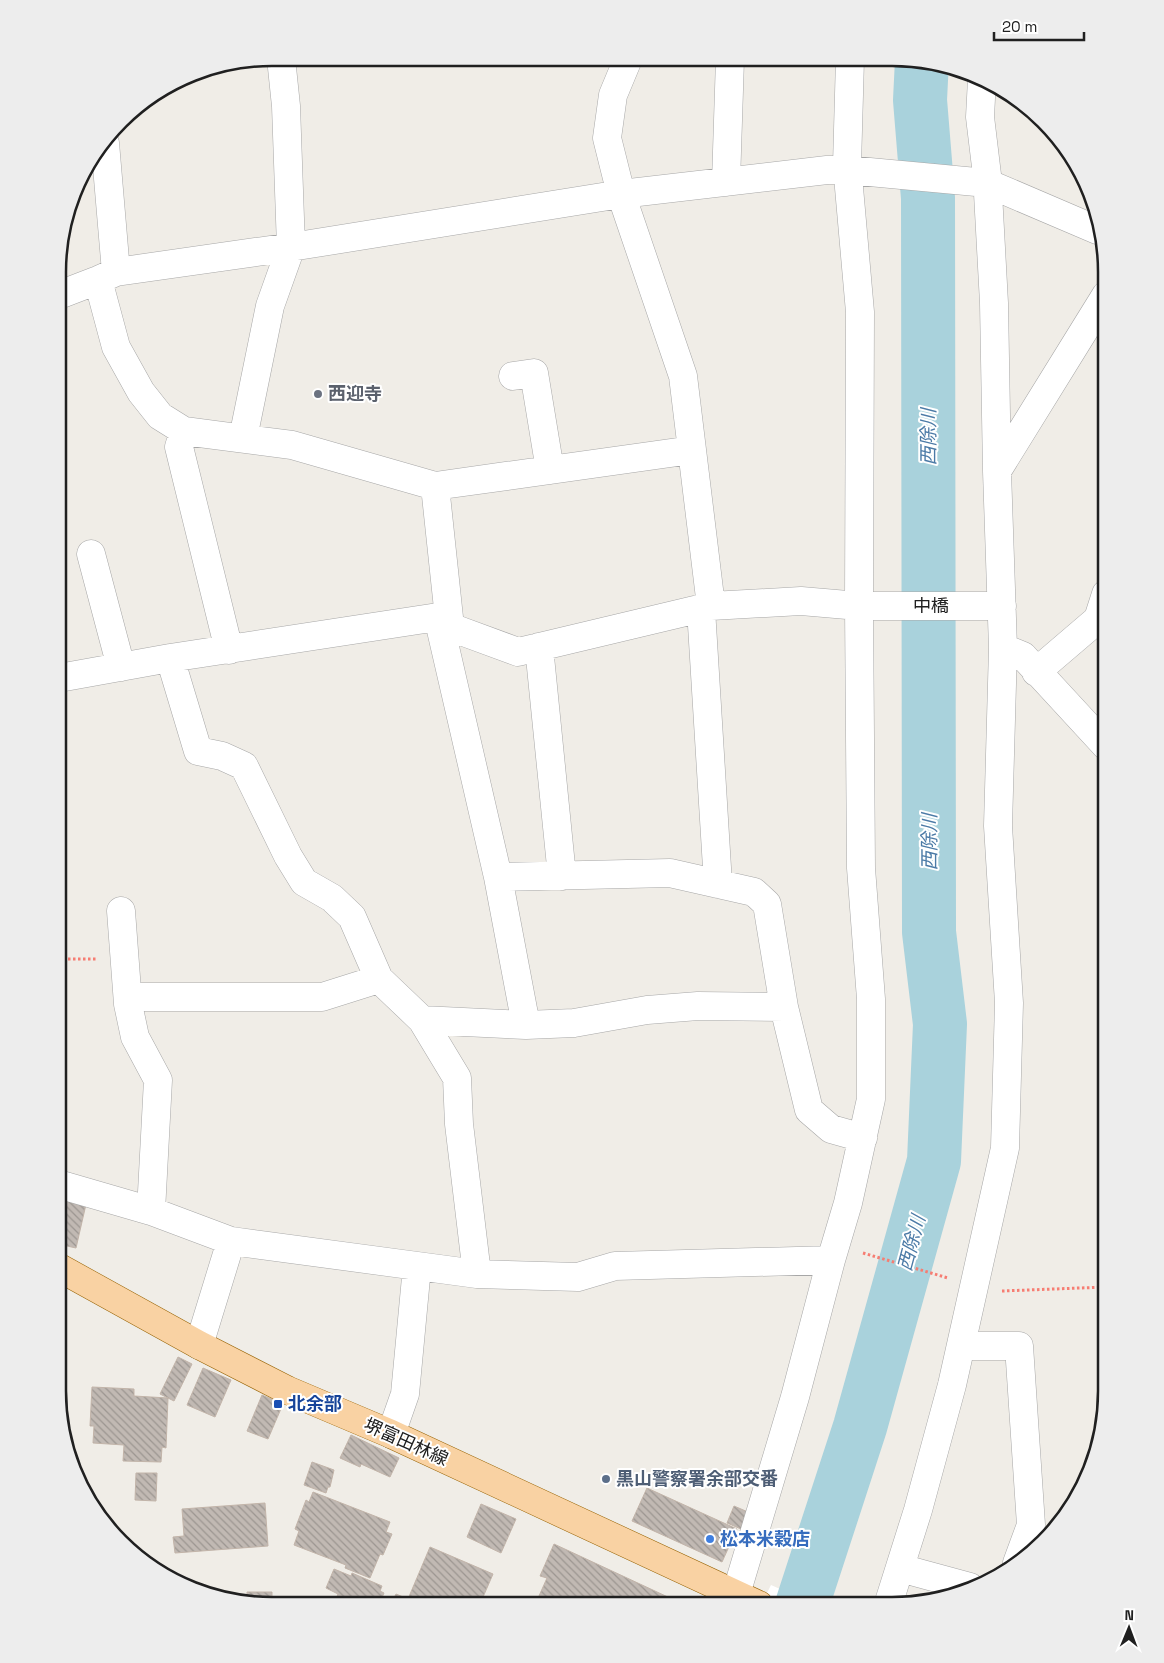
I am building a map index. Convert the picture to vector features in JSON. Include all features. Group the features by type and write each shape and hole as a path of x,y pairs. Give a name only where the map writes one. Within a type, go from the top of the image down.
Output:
{"main road":[{"name":"堺富田林線","path":"66,1271 199,1345 287,1390 391,1434 744,1597"}],"street":[{"path":"243,438 270,306 292,246 286,106 282,66"},
{"path":"625,66 613,95 607,138 621,194 683,376 692,450 706,607 718,884"},
{"path":"726,182 730,66"},
{"path":"751,1597 795,1397 848,1203 871,1099 872,999 861,868 860,312 848,170 850,66"},
{"path":"891,1597 918,1510 952,1385 1005,1148 1010,1003 998,826 1003,648 994,304 987,183 980,117 982,87"},
{"path":"105,152 107,276 116,347 141,392 160,416 184,431 292,445 435,486 692,450"},
{"path":"66,292 107,276 292,246 621,194 827,170 848,170 987,183 1093,228"},
{"path":"997,471 1098,308"},
{"path":"513,376 534,373 550,470"},
{"path":"184,431 179,447 229,650"},
{"path":"435,486 444,622 498,877 526,1025"},
{"path":"91,554 121,668"},
{"name":"中橋","path":"444,622 518,652 706,607 801,601 860,606 1001,606"},
{"path":"1036,672 1098,618"},
{"path":"66,677 170,658 444,622"},
{"path":"539,647 562,876"},
{"path":"1003,648 1023,656 1098,738"},
{"path":"170,658 198,751 222,756 244,766 288,856 304,882 332,898 352,917 379,979 422,1020 457,1078 458,1124 477,1274"},
{"path":"498,877 670,873 754,892 767,904 784,1007 809,1110 831,1129 863,1138"},
{"path":"121,911 128,997 135,1036 158,1080 151,1210"},
{"path":"128,997 322,997 379,979"},
{"path":"422,1020 526,1025 574,1023 647,1010 698,1006 784,1007"},
{"path":"66,1186 151,1210 231,1241 477,1274 578,1277 615,1266 831,1260"},
{"path":"199,1345 231,1241"},
{"path":"391,1434 404,1394 418,1267"},
{"path":"961,1346 1019,1346 1031,1525 1023,1550"},
{"path":"900,1568 961,1585"}],"path":[{"path":"66,959 125,959"},
{"path":"862,1253 974,1289 1098,1287"}],"pier":[{"path":"771,1585 798,1597 765,1597"}],"building":[{"path":"66,1195 87,1200 76,1248 66,1246"},
{"path":"178,1357 192,1364 174,1401 160,1394"},
{"path":"203,1368 231,1380 215,1417 187,1405"},
{"path":"92,1387 134,1389 134,1396 168,1398 166,1448 162,1447 161,1462 123,1461 124,1445 93,1443 94,1426 90,1426"},
{"path":"262,1395 283,1404 268,1439 247,1431"},
{"path":"351,1435 399,1458 390,1477 361,1464 360,1467 340,1458"},
{"path":"312,1462 334,1470 330,1487 328,1487 326,1493 304,1485"},
{"path":"136,1473 157,1473 156,1501 135,1500"},
{"path":"647,1488 737,1529 722,1562 632,1521"},
{"path":"313,1492 390,1522 386,1532 392,1534 383,1555 380,1554 370,1578 345,1568 346,1565 294,1545 299,1531 295,1529 306,1500 309,1502"},
{"path":"265,1503 268,1546 175,1553 173,1537 184,1536 182,1509"},
{"path":"481,1504 516,1519 501,1553 467,1537"},
{"path":"734,1506 748,1512 741,1529 727,1523"},
{"path":"554,1544 668,1597 539,1597 547,1578 540,1576"},
{"path":"430,1547 493,1574 483,1597 409,1597"},
{"path":"334,1569 351,1576 352,1573 382,1586 380,1591 384,1593 382,1597 337,1597 338,1594 326,1588"},
{"path":"247,1592 272,1592 272,1597 247,1595"}],"waterway":[{"name":"西除川","path":"805,1597 860,1427 934,1161 940,1024 929,932 928,198 920,100 922,69"}],"place":[{"name":"西迎寺","path":"318,394"},
{"name":"北余部","path":"278,1404"},
{"name":"黒山警察署余部交番","path":"606,1479"},
{"name":"松本米穀店","path":"710,1539"}]}
